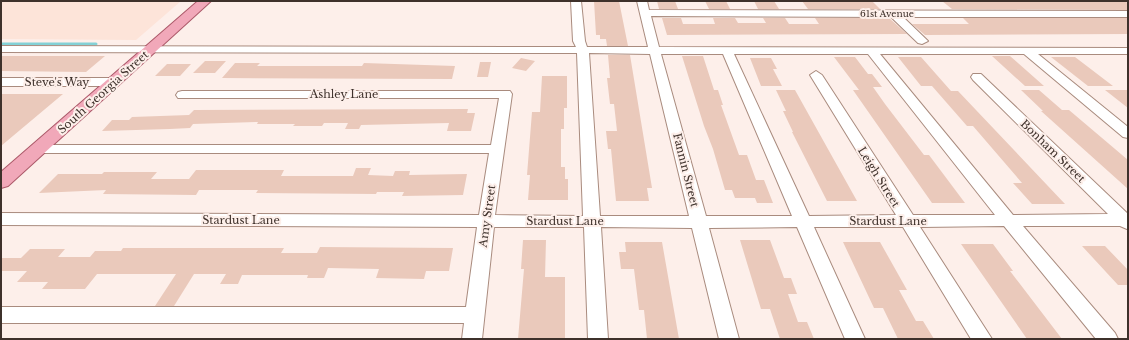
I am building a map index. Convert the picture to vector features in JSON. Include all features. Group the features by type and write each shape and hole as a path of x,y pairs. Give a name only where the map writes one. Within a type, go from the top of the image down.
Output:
{"main road":[{"name":"South Georgia Street","path":"1,182 205,1"}],"street":[{"path":"576,1 581,46 598,339"},
{"name":"61st Avenue","path":"644,7 1128,14"},
{"name":"Fannin Street","path":"644,7 729,339"},
{"path":"897,11 922,41"},
{"path":"1,49 654,46 922,41 1128,42"},
{"path":"654,46 728,50 1128,51"},
{"path":"728,50 855,339"},
{"path":"871,50 1009,221 1108,339"},
{"path":"1026,50 1128,134"},
{"name":"Leigh Street","path":"816,75 906,221 982,339"},
{"name":"Bonham Street","path":"977,77 1127,221"},
{"name":"Steve's Way","path":"1,82 114,82"},
{"name":"Ashley Lane","path":"182,95 506,94"},
{"name":"Amy Street","path":"472,339 486,221 506,94"},
{"path":"39,149 497,149"},
{"name":"Stardust Lane","path":"1,219 699,222 1127,221"},
{"path":"1,315 475,315"}],"shaded area":[{"path":"1,1 181,1 136,40 1,39"}],"building":[{"path":"594,1 619,1 628,46 607,46 606,39 600,39 600,35 596,35"},
{"path":"657,1 675,1 678,9 659,9"},
{"path":"705,1 726,1 730,9 709,9"},
{"path":"754,1 774,1 779,9 758,9"},
{"path":"802,1 872,1 880,9 808,9"},
{"path":"942,1 1124,1 1128,3 1128,10 952,9"},
{"path":"662,18 681,18 683,24 715,24 713,18 735,18 738,23 766,23 763,18 785,18 789,24 819,24 815,18 889,18 907,34 667,35"},
{"path":"963,18 1128,18 1128,34 925,35 912,24 969,24"},
{"path":"608,55 630,55 652,188 647,188 649,201 616,201 611,149 608,149 606,131 617,131 614,104 610,104 607,78 610,78"},
{"path":"1,56 105,56 86,72 1,71"},
{"path":"682,56 703,56 714,90 718,90 723,105 721,105 739,155 747,155 756,180 764,180 773,203 757,203 755,198 735,198 732,190 725,190"},
{"path":"992,56 1010,56 1044,86 1025,86"},
{"path":"834,57 855,57 868,74 872,74 882,87 873,87 885,104 924,155 929,155 965,203 932,203 853,90 859,90"},
{"path":"898,57 921,57 951,91 958,91 1065,204 1032,204 1013,183 1022,183 973,126 967,126 932,86 921,86"},
{"path":"1051,57 1075,57 1113,86 1088,86"},
{"path":"521,58 535,61 526,71 512,68"},
{"path":"750,58 771,58 777,69 773,69 782,86 761,86"},
{"path":"205,61 226,61 215,73 193,73"},
{"path":"480,62 491,62 488,77 477,77"},
{"path":"235,63 260,63 257,66 362,66 364,63 455,66 452,79 222,78"},
{"path":"167,64 191,64 180,76 155,76"},
{"path":"542,76 567,76 567,108 564,108 564,129 561,129 561,167 565,167 565,179 568,179 568,200 528,200 530,175 527,175 532,112 540,112"},
{"path":"776,90 795,90 857,201 827,201 792,132 783,111 786,111"},
{"path":"1021,90 1039,90 1062,110 1069,110 1128,160 1128,189 1041,111 1043,111"},
{"path":"1105,90 1128,90 1128,108"},
{"path":"1,94 63,94 1,146"},
{"path":"468,109 467,113 475,113 471,131 447,131 449,123 361,125 359,129 345,129 348,123 324,123 322,126 293,126 295,124 257,124 258,122 193,124 190,128 102,131 112,120 129,120 132,117 189,115 194,110"},
{"path":"356,168 371,168 368,175 393,176 395,171 410,171 409,175 467,174 463,195 402,196 404,192 377,192 376,194 256,193 258,190 199,190 196,195 103,194 106,190 39,193 58,174 157,172 151,179 189,179 196,170 284,170 281,176 353,176"},
{"path":"523,240 546,240 545,277 565,277 565,339 518,339 524,269 521,269"},
{"path":"740,240 770,240 784,278 791,278 797,294 788,294 798,322 807,322 814,339 780,339 770,309 761,309"},
{"path":"625,242 662,242 679,339 647,339 644,310 639,310 634,269 621,269 619,252 626,252"},
{"path":"843,242 880,242 907,290 899,290 916,321 923,321 934,339 898,339 883,308 874,308"},
{"path":"961,244 993,244 1013,271 1010,271 1062,339 1027,339"},
{"path":"1082,246 1105,246 1128,270 1128,285 1118,285"},
{"path":"320,247 453,248 449,271 426,271 424,279 376,278 379,269 328,268 324,278 307,278 308,275 242,275 238,284 220,284 226,274 194,274 174,306 155,306 176,274 97,274 85,289 42,289 48,282 17,282 27,271 1,271 1,258 21,258 30,249 65,249 58,257 90,257 95,251 121,251 123,248 284,248 281,253 317,253"}],"waterway":[{"path":"1,44 96,44"}]}
